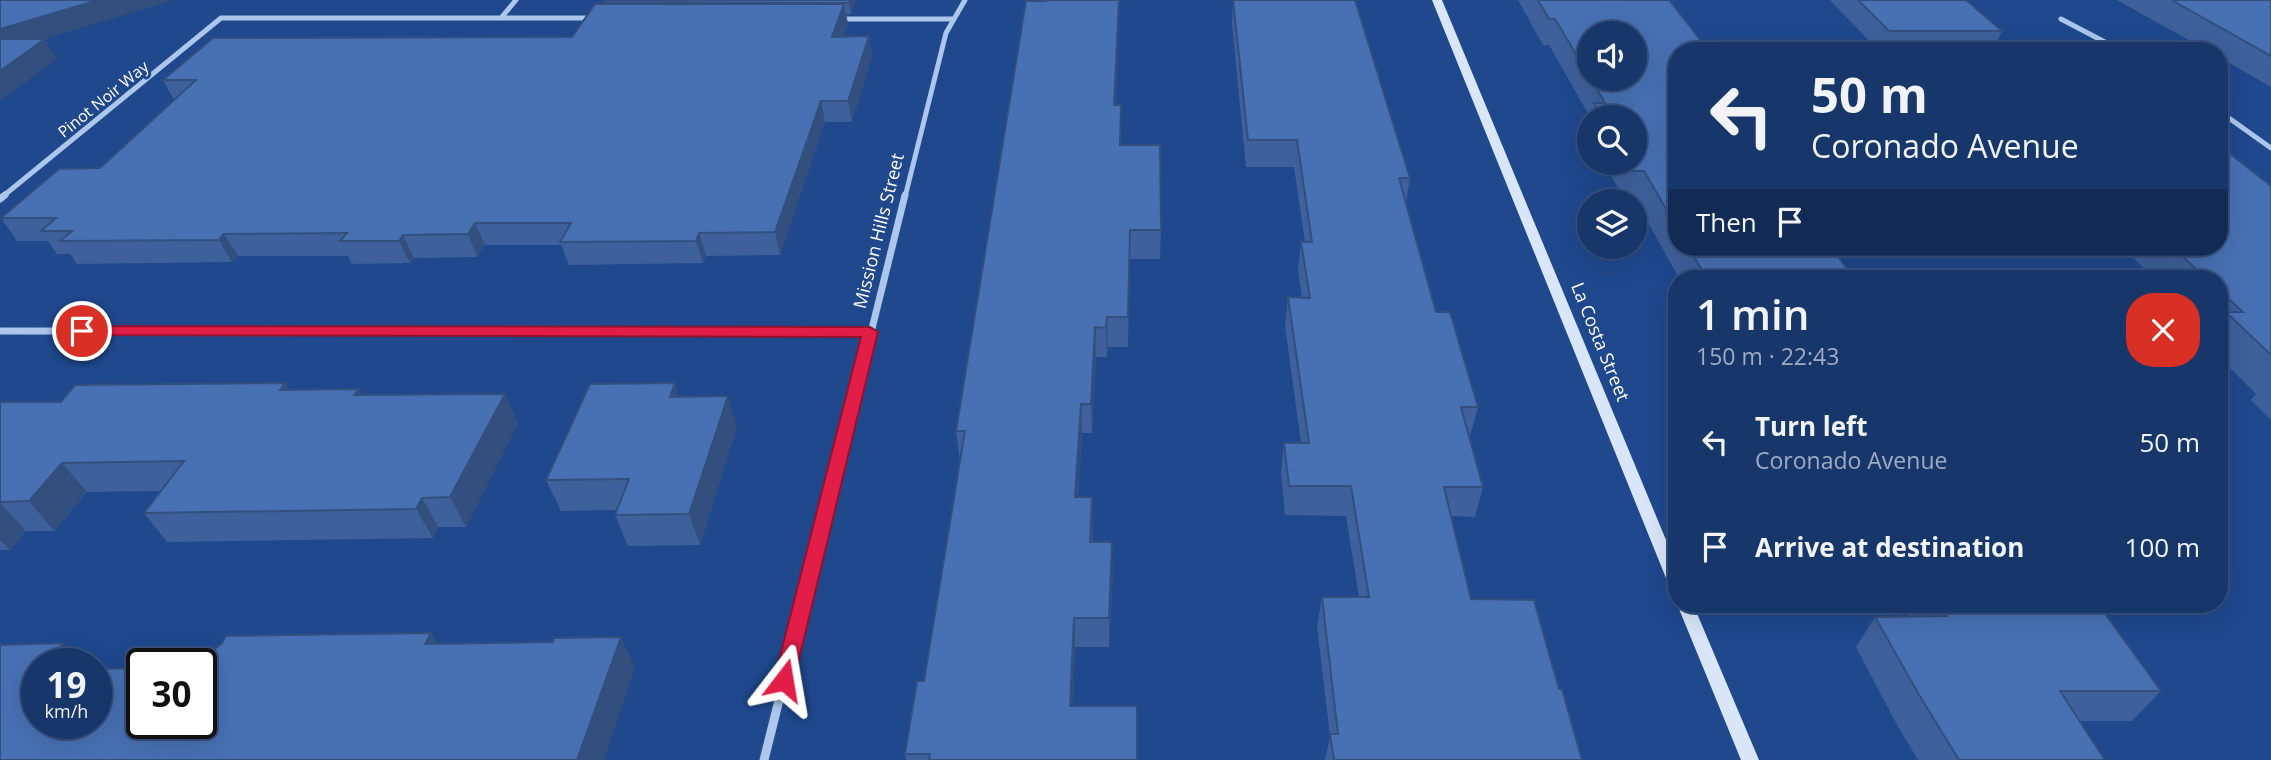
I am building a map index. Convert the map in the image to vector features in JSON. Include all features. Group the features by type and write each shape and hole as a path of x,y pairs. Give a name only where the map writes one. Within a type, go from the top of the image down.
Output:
{"street":[{"path":"501,18 516,0"},
{"name":"Mission Hills Street","path":"764,760 946,33 965,0"},
{"name":"La Costa Street","path":"1437,0 1668,563"},
{"name":"Pinot Noir Way","path":"0,199 221,18 501,18"},
{"path":"501,18 596,18"},
{"path":"829,19 952,19"},
{"path":"2061,19 2105,42"},
{"path":"2228,117 2271,148"},
{"path":"0,331 870,332"},
{"path":"1689,613 1750,760"}],"building":[{"path":"0,0 98,0 0,29"},
{"path":"850,0 849,3 605,2"},
{"path":"1119,0 1114,105 1121,105 1120,145 1160,145 1161,230 1130,230 1128,317 1107,317 1106,328 1095,327 1091,404 1081,404 1075,497 1092,497 1090,542 1112,542 1109,618 1074,618 1070,706 1137,706 1137,760 929,760 930,754 905,754 917,681 924,681 965,431 956,431 1026,1"},
{"path":"1233,0 1355,0 1410,178 1399,178 1436,312 1450,312 1478,407 1461,407 1483,487 1444,487 1471,599 1534,600 1582,760 1334,760 1330,734 1338,734 1322,597 1369,597 1351,486 1289,486 1284,443 1309,443 1288,297 1310,298 1301,242 1312,242 1297,140 1248,140"},
{"path":"1538,0 1669,0 1702,42 1668,42 1668,212 1646,175 1647,105 1594,103 1605,103 1598,91 1647,91 1647,21 1577,21 1577,56 1555,19 1549,19"},
{"path":"1858,0 1966,0 2002,31 1889,31"},
{"path":"2171,0 2271,0 2271,56 2173,1"},
{"path":"595,4 844,4 832,37 869,36 848,101 821,101 775,232 699,233 696,241 560,242 571,223 475,223 468,234 403,235 399,241 340,241 347,233 224,234 219,240 60,241 72,231 41,231 56,218 1,218 59,169 100,168 196,80 163,80 213,38 572,37"},
{"path":"0,39 45,39 0,71"},
{"path":"2228,152 2271,186 2271,355 2228,314 2243,312 2228,298 2228,270 2197,270 2182,256 2228,256"},
{"path":"1694,256 1838,256 1848,270 1702,270"},
{"path":"285,383 280,390 359,389 354,395 505,394 450,497 422,498 416,509 144,513 184,461 62,463 29,501 0,502 0,402 61,402 75,385"},
{"path":"675,383 670,397 728,396 689,514 615,515 629,479 546,480 590,384"},
{"path":"1945,613 2105,613 2161,691 2060,691 2105,760 1959,760 1875,617 1947,616"},
{"path":"431,633 425,644 553,642 554,638 621,637 577,760 0,760 0,645 63,643 59,648 21,648 21,739 112,739 112,669 126,668 126,739 217,739 216,648 226,636"}],"route":[{"path":"82,331 870,332 784,680"}]}
